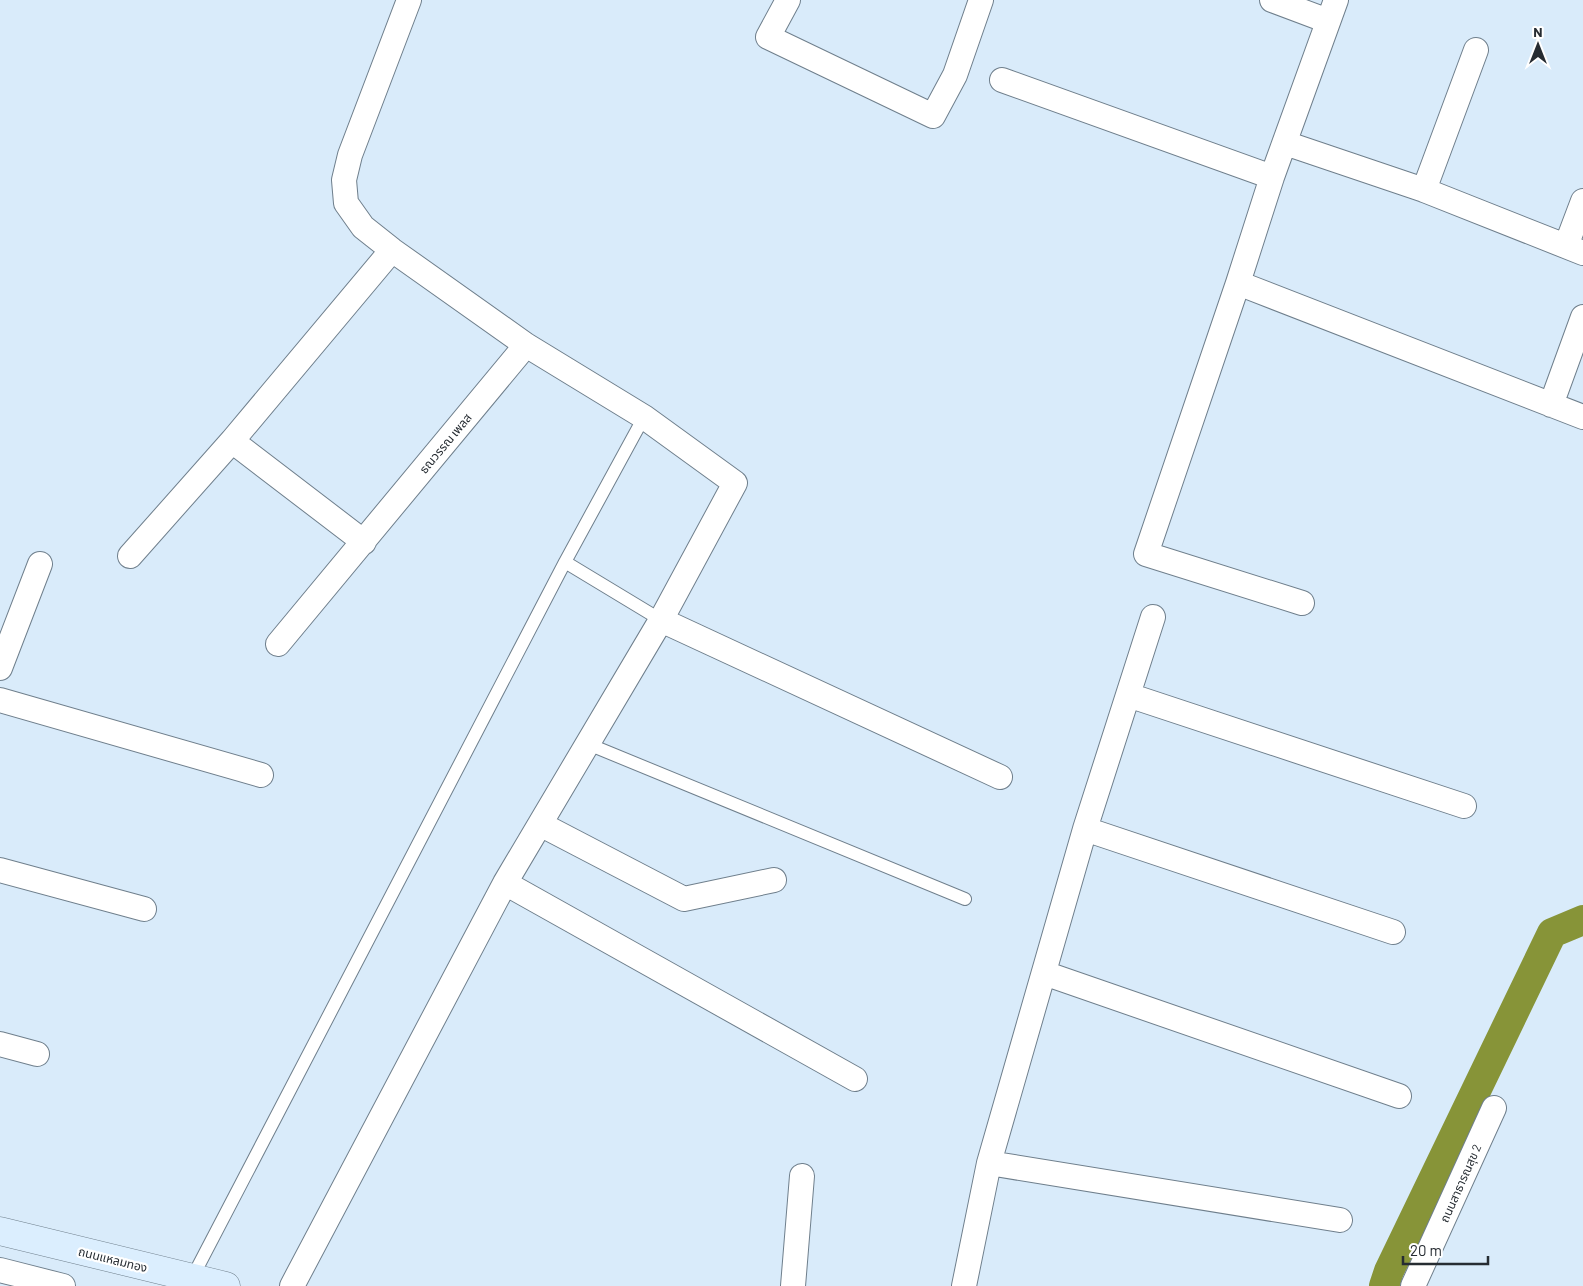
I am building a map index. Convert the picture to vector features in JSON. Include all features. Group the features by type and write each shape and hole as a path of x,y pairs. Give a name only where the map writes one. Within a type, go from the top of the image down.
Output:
{"main road":[{"name":"ถนนแหลมทอง","path":"0,1232 226,1286"}],"street":[{"path":"292,1286 505,883 660,620 735,483 644,417 526,345 392,250 363,227 346,203 344,180 350,155 409,0"},
{"path":"788,0 768,37 933,116 955,75 981,0"},
{"path":"1272,0 1332,10 1272,177 1146,554 1302,603"},
{"path":"1424,190 1476,50"},
{"path":"1002,80 1272,177"},
{"path":"1285,143 1424,190 1575,250 1583,201"},
{"path":"130,556 232,441 392,250"},
{"path":"1238,283 1583,417"},
{"path":"1551,405 1583,317"},
{"name":"ธณวรรณ เพลส","path":"278,644 526,345"},
{"path":"232,441 364,542"},
{"path":"0,668 40,564"},
{"path":"964,1286 989,1163 1085,830 1153,617"},
{"path":"660,620 1000,777"},
{"path":"1128,695 1464,806"},
{"path":"0,700 261,775"},
{"path":"540,824 684,899 774,880"},
{"path":"1085,830 1393,932"},
{"path":"0,870 144,909"},
{"path":"505,883 855,1079"},
{"path":"1044,973 1399,1096"},
{"path":"0,1044 37,1054"},
{"name":"ถนนสาธารณสุข 2","path":"1413,1286 1494,1108"},
{"path":"989,1163 1340,1220"},
{"path":"793,1286 802,1176"},
{"path":"0,1270 63,1286"}],"lane":[{"path":"192,1278 565,562 644,417"},
{"path":"565,562 660,620"},
{"path":"588,744 965,899"}],"waterway":[{"path":"1384,1286 1389,1271 1552,933 1583,920"}]}
